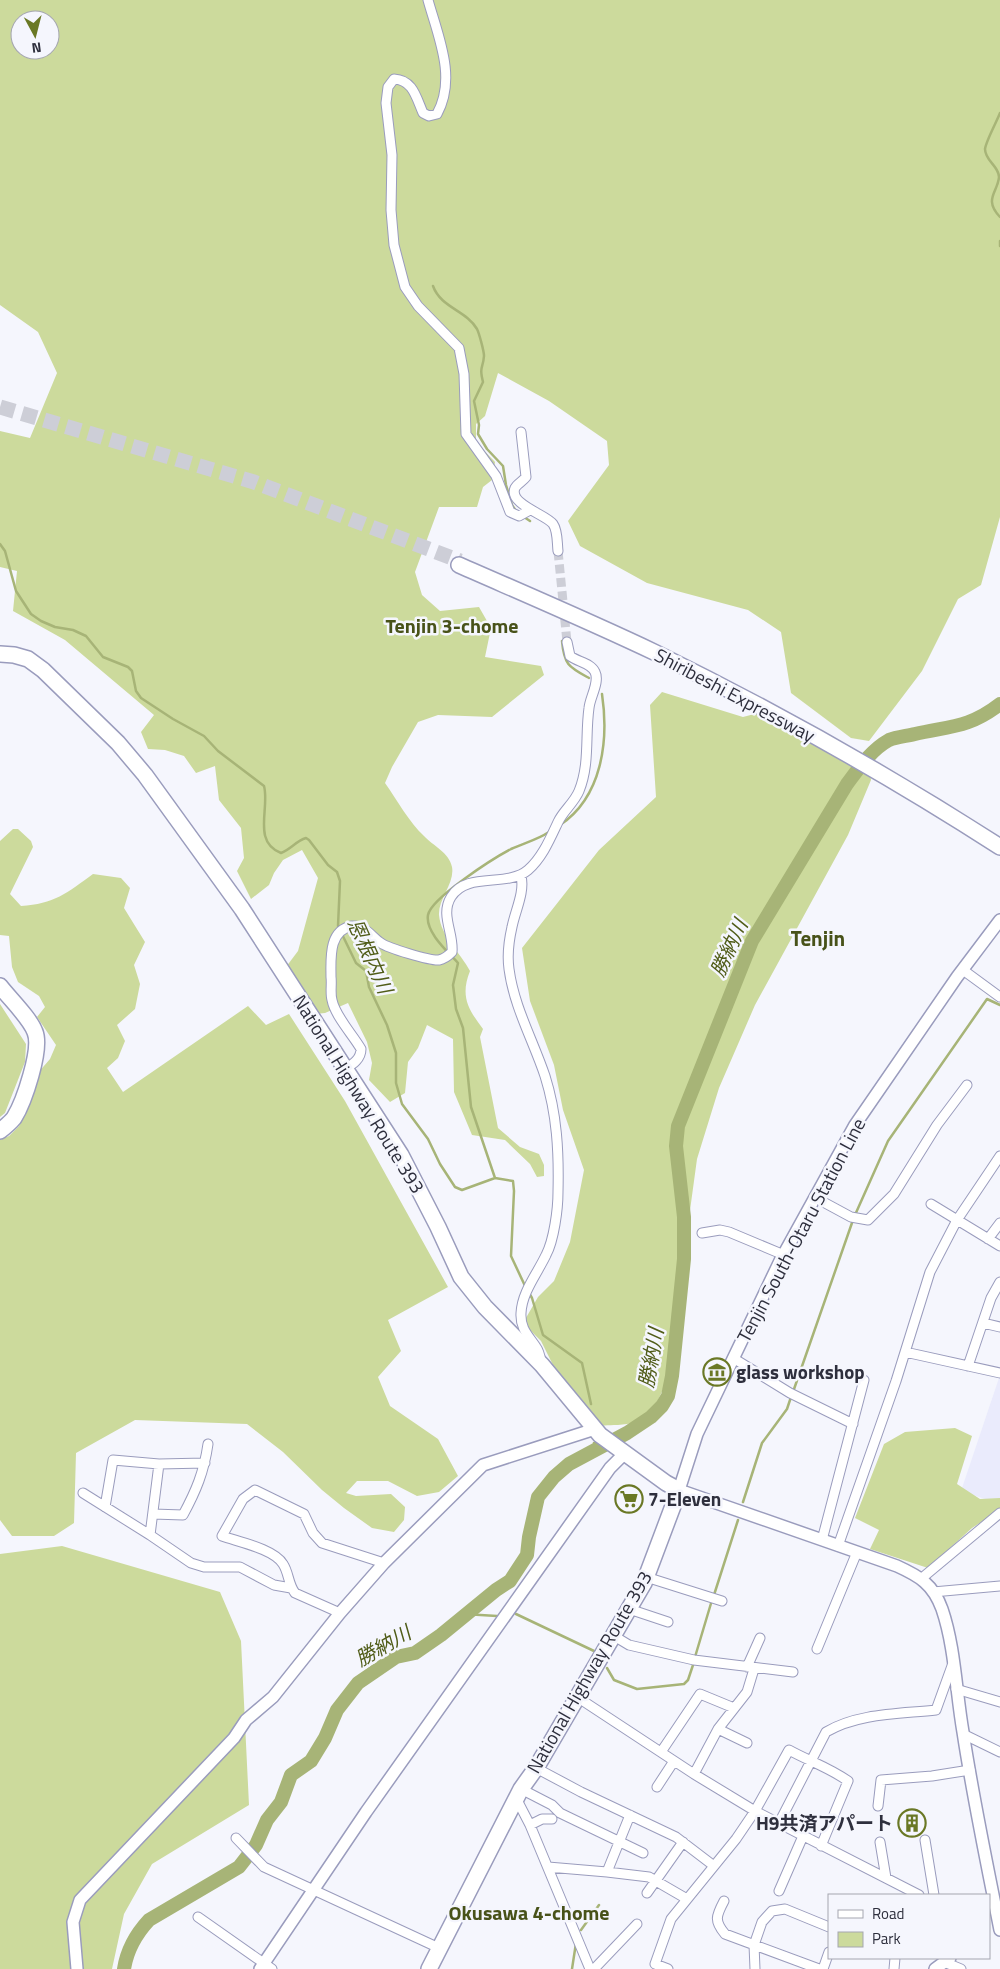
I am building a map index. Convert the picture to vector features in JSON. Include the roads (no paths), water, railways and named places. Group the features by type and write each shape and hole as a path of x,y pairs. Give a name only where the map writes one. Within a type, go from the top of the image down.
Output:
{"highway":[{"name":"Shiribeshi Expressway","path":"460,563 559,603 657,648 890,774 1000,842"},
{"name":"National Highway Route 393","path":"2,651 28,659 43,670 118,743 145,775 242,909 401,1156 438,1227 461,1277 485,1307 542,1365 598,1432 666,1483 679,1490 646,1577 614,1636 536,1768 519,1793 429,1969"},
{"name":"Shiribeshi Expressway","path":"765,706 887,777 1000,847"},
{"path":"0,986 35,1031 38,1043 37,1054 19,1108 13,1119 0,1131"}],"street":[{"path":"428,0 444,56 446,73 442,105 437,114 429,116 423,113 408,82 394,79 388,87 386,103 392,155 391,210 394,245 405,287 418,306 459,348 464,374 466,434 496,476 510,512 519,516 530,510"},
{"path":"521,432 526,477 515,489 515,493 523,505 547,517 556,528 558,552"},
{"path":"345,1069 361,1055 361,1049 336,1010 332,1000 331,951 334,940 341,931 352,926 365,928 382,944 427,959 438,960 444,958 452,952 453,944 446,915 451,897 466,884 520,876 529,870 544,851 560,818 579,791 588,756 589,709 597,678 592,667 570,656 567,642"},
{"path":"520,876 523,884 511,929 508,948 509,968 518,1006 552,1099 557,1135 558,1194 551,1240 547,1253 527,1291 521,1314 526,1336 538,1348 542,1365"},
{"name":"Tenjin South-Otaru Station Line","path":"679,1490 696,1434 784,1255 855,1124 894,1066 1000,920"},
{"path":"963,970 997,995 1000,986"},
{"path":"814,1197 850,1218 868,1220 894,1194 937,1125 967,1085"},
{"path":"838,1546 930,1272 957,1220 1000,1156"},
{"path":"931,1204 1000,1246"},
{"path":"988,1239 1000,1223"},
{"path":"702,1233 720,1230 729,1232 784,1255"},
{"path":"968,1366 991,1298 1000,1282"},
{"path":"983,1323 1000,1327"},
{"path":"904,1352 1000,1373"},
{"path":"733,1358 790,1393 853,1424"},
{"path":"822,1540 864,1380"},
{"path":"77,1969 73,1922 80,1900 234,1738 246,1720 273,1697 340,1613 384,1563 484,1465 598,1432"},
{"path":"153,1514 183,1515 194,1496 205,1463 208,1444"},
{"path":"198,1917 266,1967 313,1890 378,1796 604,1476 624,1452"},
{"path":"105,1507 113,1460 159,1464 205,1463"},
{"path":"150,1535 159,1464"},
{"path":"340,1613 295,1593 291,1588 284,1565 276,1555 222,1536 243,1499 254,1490 304,1514 313,1532 322,1543 384,1563"},
{"path":"679,1490 897,1566 922,1578 933,1592 942,1608 953,1663 963,1734 996,1927"},
{"path":"83,1493 150,1535 191,1564 204,1568 240,1567 274,1585 291,1588"},
{"path":"922,1578 1000,1513"},
{"path":"818,1649 857,1552"},
{"path":"646,1577 722,1601"},
{"path":"933,1592 1000,1586"},
{"path":"629,1609 668,1622"},
{"path":"614,1636 629,1645 694,1660 793,1672"},
{"path":"694,1774 718,1728 747,1692 751,1668 760,1638"},
{"path":"779,1823 826,1732 838,1725 882,1715 936,1710 953,1663"},
{"path":"956,1689 1000,1702"},
{"path":"661,1752 700,1694 734,1708"},
{"path":"577,1697 694,1774 755,1811 886,1878 901,1891 914,1894"},
{"path":"718,1728 747,1743"},
{"path":"963,1734 1000,1752"},
{"path":"668,1969 655,1964 671,1919 755,1811 790,1750 810,1761 831,1769 848,1781 821,1846"},
{"path":"657,1787 674,1761"},
{"path":"536,1768 683,1842 714,1866"},
{"path":"878,1806 881,1780 932,1776 970,1770"},
{"path":"519,1793 530,1825 590,1969"},
{"path":"519,1793 552,1805 560,1813 644,1853"},
{"path":"607,1872 630,1816"},
{"path":"530,1825 542,1819 552,1819"},
{"path":"779,1891 803,1836"},
{"path":"236,1838 264,1867 439,1948"},
{"path":"925,1840 934,1894"},
{"path":"647,1893 683,1842"},
{"path":"880,1842 886,1878"},
{"path":"548,1868 649,1877 687,1899"},
{"path":"724,1901 717,1914 719,1927 725,1934 819,1969"},
{"path":"755,1969 754,1945 762,1922 772,1911 785,1909 828,1927"},
{"path":"594,1969 636,1924"},
{"path":"823,1969 828,1955"},
{"path":"943,1963 962,1969"}],"waterway":[{"path":"1000,113 985,149 987,157 997,170 999,177 992,200 995,211 1000,217"},
{"path":"1000,241 1000,246"},
{"path":"433,286 442,299 467,317 478,331 484,356 481,370 483,382 474,401 479,425 478,434 487,449 503,466 506,485 512,505 516,511"},
{"path":"524,517 530,521"},
{"name":"恩根内川","path":"0,544 5,551 16,591 31,614 55,627 73,630 86,636 103,657 128,667 132,671 136,691 141,698 204,736 218,751 264,786 264,833 272,848 281,853 306,838 328,865 337,872 340,881 338,926 356,963 366,971 369,987 387,1025 396,1053 396,1083 402,1104 428,1139 440,1164 455,1187 462,1190 495,1178 513,1181 511,1256 526,1288"},
{"path":"562,641 566,660 572,668 589,678"},
{"path":"560,825 574,813 594,784 603,749 604,712 602,694"},
{"name":"勝納川","path":"124,1969 127,1955 133,1943 149,1920 239,1867 256,1845 267,1820 281,1802 291,1775 311,1761 325,1738 337,1710 358,1683 396,1657 415,1653 510,1581 527,1555 538,1497 554,1477 569,1464 627,1433 651,1417 662,1406 668,1396 672,1376 684,1259 684,1217 676,1146 678,1126 752,941 847,784 871,754 889,740 969,722 979,718 1000,704"},
{"path":"495,1178 471,1107 463,1028 456,1009 453,985 458,963 434,935 430,928 428,915 440,899 478,869 511,849 549,832"},
{"path":"855,1215 888,1141 987,999 1000,1005"},
{"path":"793,1392 853,1220"},
{"name":"恩根内川","path":"529,1293 543,1335 582,1363 591,1404"},
{"path":"743,1502 762,1443 787,1409 791,1397"},
{"name":"恩根内川","path":"594,1443 599,1448"},
{"path":"714,1595 738,1520"},
{"path":"695,1657 712,1600"},
{"path":"464,1614 497,1616"},
{"path":"516,1614 594,1651"},
{"path":"607,1668 614,1680 637,1689 684,1684 688,1680 694,1662"},
{"path":"581,1930 599,1905"},
{"path":"572,1969 576,1943"}],"tunnel":[{"path":"0,407 254,482 460,561"},
{"path":"558,551 567,642"}],"place":[{"name":"glass workshop","path":"717,1372"},
{"name":"7-Eleven","path":"629,1499"},
{"name":"H9共済アパート","path":"912,1823"}],"district":[{"name":"Tenjin 3-chome","path":"452,626"},
{"name":"Tenjin","path":"818,939"},
{"name":"Okusawa 4-chome","path":"529,1913"}]}
